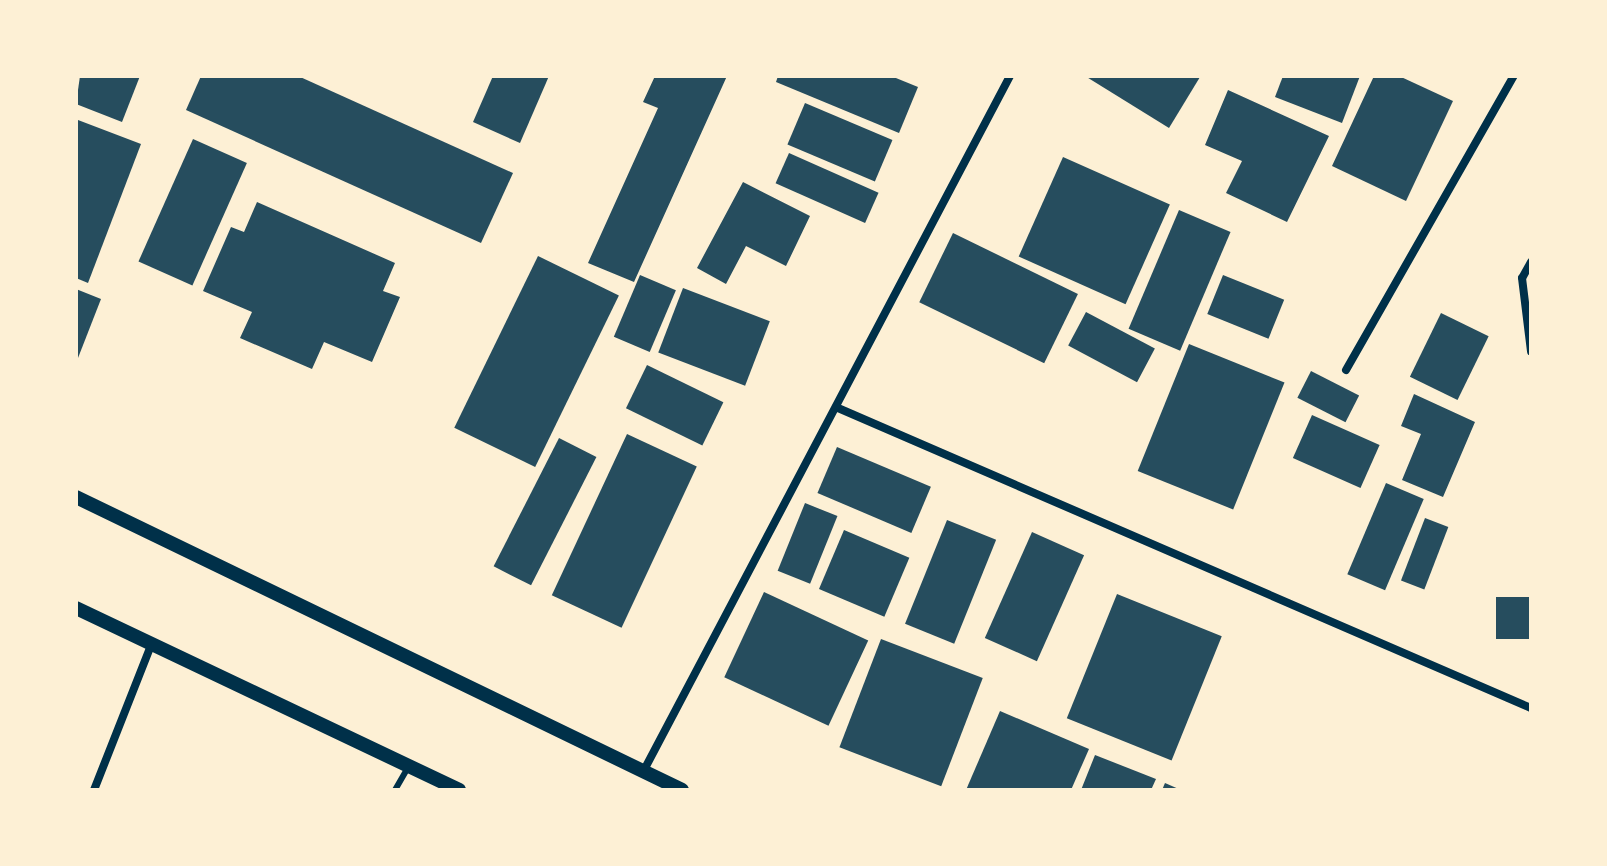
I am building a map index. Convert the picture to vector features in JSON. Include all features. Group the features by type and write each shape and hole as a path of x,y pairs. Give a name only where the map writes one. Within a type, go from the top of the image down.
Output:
{"street":[{"path":"643,772 838,408 1010,76"},
{"path":"1346,370 1514,76"},
{"path":"1531,262 1522,278 1531,351"},
{"path":"838,408 1531,708"},
{"path":"76,497 682,790"},
{"path":"76,608 459,790"},
{"path":"94,790 151,645"}],"lane":[{"path":"395,790 409,766"}],"building":[{"path":"80,76 140,76 122,122 76,104"},
{"path":"201,76 298,76 513,173 481,243 186,110"},
{"path":"493,76 549,76 520,143 473,122"},
{"path":"655,76 727,76 634,282 588,263 658,108 643,102"},
{"path":"778,76 891,76 918,87 899,133 776,82"},
{"path":"1085,76 1198,76 1200,77 1169,128"},
{"path":"1283,76 1360,76 1342,123 1275,97"},
{"path":"1374,76 1399,76 1453,101 1406,201 1332,166"},
{"path":"1228,90 1329,136 1287,222 1226,193 1242,161 1205,145"},
{"path":"805,103 892,140 875,182 787,144"},
{"path":"78,120 141,144 88,283 76,278"},
{"path":"193,139 247,163 192,285 138,261"},
{"path":"789,153 879,193 865,223 776,183"},
{"path":"1063,157 1170,205 1126,304 1019,257"},
{"path":"743,182 810,216 786,266 746,246 726,284 697,268"},
{"path":"257,202 395,263 383,291 400,297 372,362 324,342 312,369 240,338 252,312 203,291 231,227 244,232"},
{"path":"1179,210 1231,232 1180,351 1129,329"},
{"path":"953,233 1078,294 1044,363 919,302"},
{"path":"538,256 619,295 535,467 454,428"},
{"path":"640,275 676,290 650,352 614,337"},
{"path":"1223,275 1284,300 1268,339 1207,314"},
{"path":"683,288 770,321 745,386 658,352"},
{"path":"76,289 101,299 78,358 76,357"},
{"path":"1086,312 1155,349 1137,382 1068,346"},
{"path":"1441,313 1489,336 1458,400 1410,377"},
{"path":"1189,344 1284,383 1233,510 1138,471"},
{"path":"647,365 723,402 702,445 626,408"},
{"path":"1311,371 1359,396 1345,422 1297,398"},
{"path":"1414,394 1475,422 1443,497 1402,480 1421,434 1401,426"},
{"path":"1312,415 1380,445 1360,488 1293,458"},
{"path":"627,434 697,467 622,628 552,595"},
{"path":"559,438 596,457 531,585 494,566"},
{"path":"837,447 931,487 911,533 817,493"},
{"path":"1386,483 1424,499 1385,590 1347,574"},
{"path":"805,503 837,516 810,584 778,571"},
{"path":"1425,518 1448,527 1424,590 1401,581"},
{"path":"947,520 996,540 954,644 905,624"},
{"path":"844,530 909,558 884,617 819,589"},
{"path":"1032,532 1084,555 1037,661 985,638"},
{"path":"764,592 868,641 828,726 724,677"},
{"path":"1117,594 1222,636 1172,761 1067,718"},
{"path":"1496,597 1531,597 1531,639 1496,639"},
{"path":"881,639 983,678 941,786 839,747"},
{"path":"1000,711 1089,749 1071,790 966,790"},
{"path":"1095,755 1156,779 1151,790 1081,790"},
{"path":"1165,783 1181,790 1162,790"}]}
